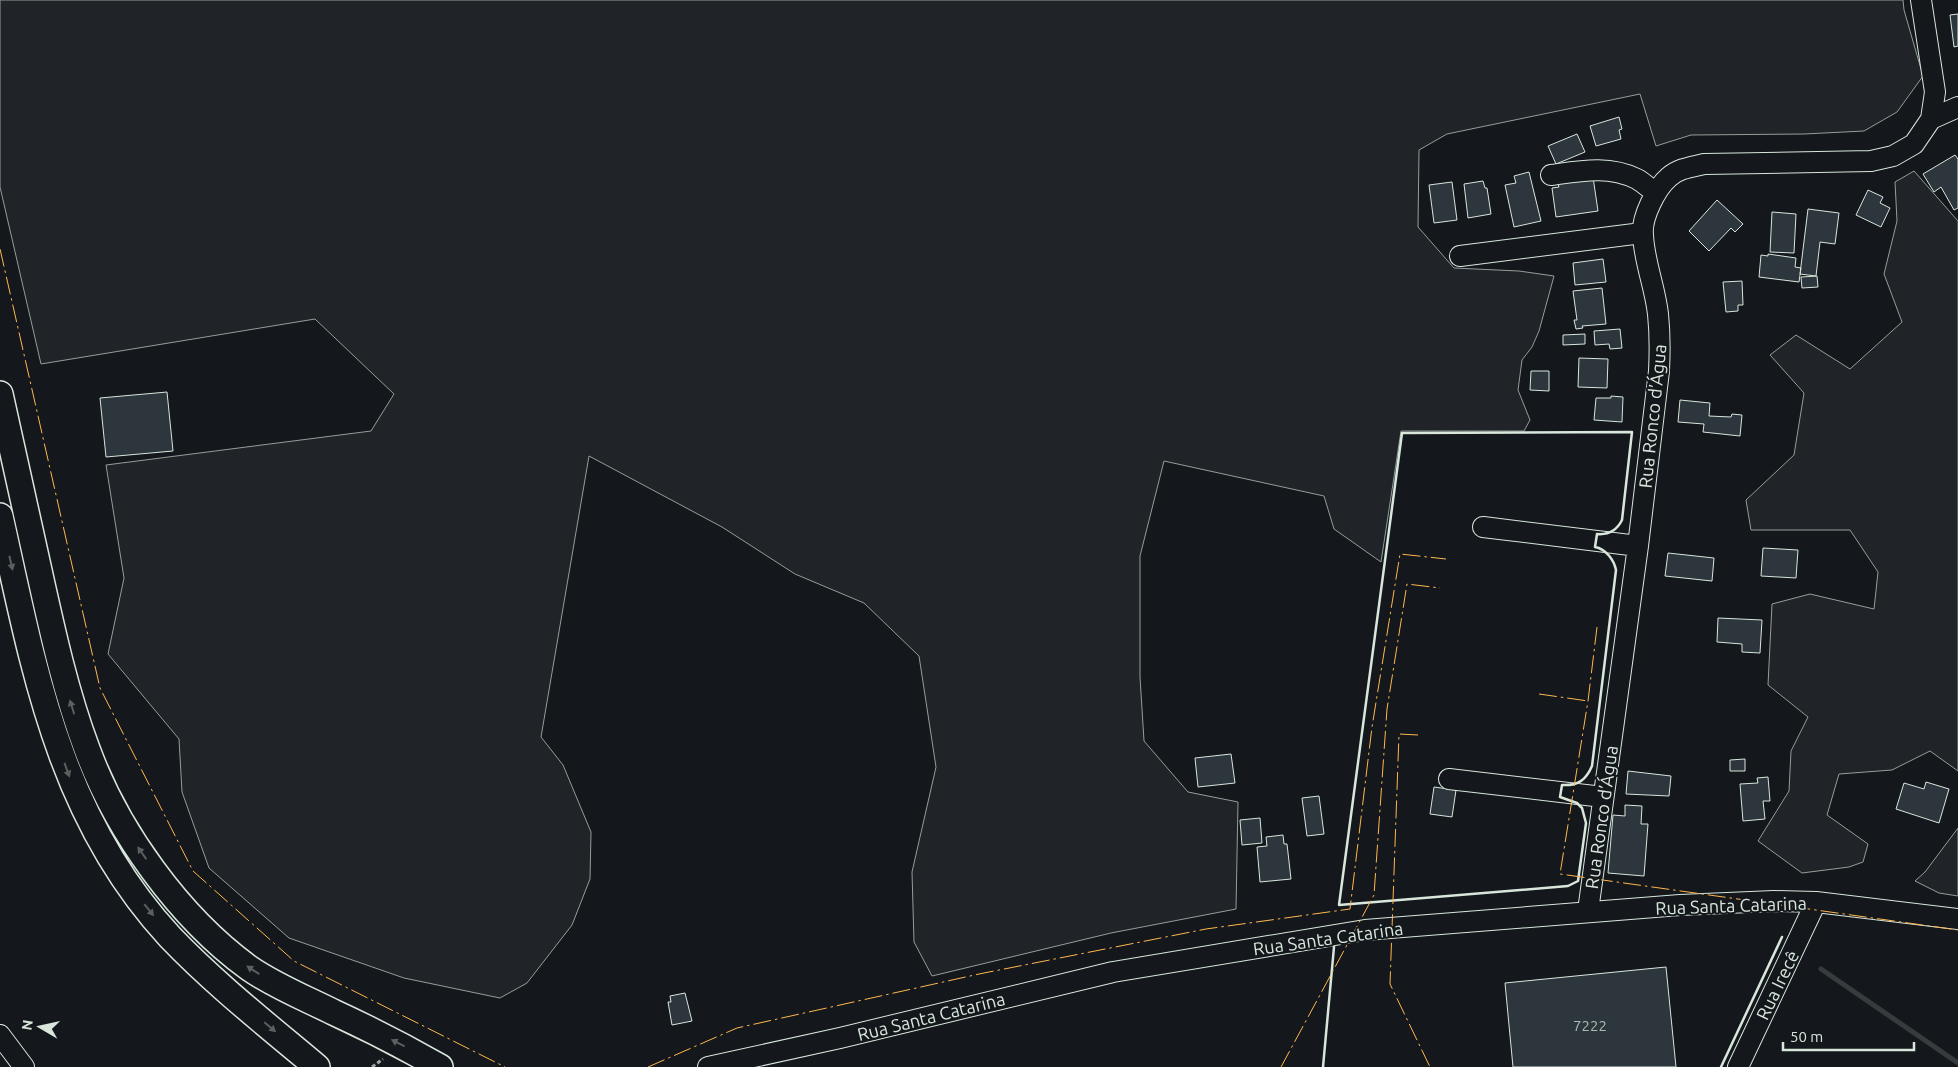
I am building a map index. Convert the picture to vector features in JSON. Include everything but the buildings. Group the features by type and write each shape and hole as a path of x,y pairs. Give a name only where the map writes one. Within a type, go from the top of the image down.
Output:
{"main road":[{"path":"0,394 58,656 72,705 88,752 111,802 132,838 159,878 192,918 220,946 251,970 287,990 401,1045 440,1067"},
{"path":"0,516 31,655 50,723 69,776 104,848 136,896 169,935 308,1063"}],"street":[{"name":"Rua Ronco d’Água","path":"1588,912 1638,546 1659,371 1661,343 1658,312 1642,233 1647,211 1656,193 1669,177 1684,168 1704,164 1871,160 1893,156 1914,144 1931,119 1935,92 1921,0"},
{"path":"1931,119 1958,107"},
{"path":"1551,175 1595,169 1615,172 1638,179 1656,193"},
{"path":"1460,256 1642,233"},
{"path":"1483,528 1638,546"},
{"path":"1449,779 1603,797"},
{"name":"Rua Santa Catarina","path":"708,1067 840,1038 1122,970 1365,930 1680,905 1774,901 1816,902 1958,919"},
{"name":"Rua Irecê","path":"1738,1067 1816,902"},
{"path":"0,1035 24,1067"}],"shaded area":[{"path":"0,0 1903,0 1904,10 1923,76 1897,112 1864,131 1804,134 1691,135 1656,146 1640,94 1447,134 1419,150 1418,227 1454,268 1519,271 1554,276 1539,331 1532,347 1522,360 1518,390 1530,420 1524,431 1401,431 1381,562 1334,529 1324,496 1164,461 1140,556 1140,677 1144,741 1188,792 1238,802 1236,909 1111,933 932,976 914,942 912,872 936,767 919,656 864,603 795,574 722,527 589,456 541,737 563,765 591,832 590,879 572,925 527,983 500,998 404,978 289,938 209,868 182,792 179,739 108,654 124,578 106,465 371,431 394,394 315,319 41,364 0,187"},
{"path":"1914,171 1958,221 1958,771 1930,751 1892,770 1839,774 1827,815 1868,844 1863,862 1849,867 1802,873 1758,841 1789,791 1791,751 1808,717 1768,685 1772,604 1810,594 1874,609 1878,572 1850,530 1751,530 1746,500 1794,455 1804,393 1770,355 1796,335 1850,369 1902,322 1884,274 1897,221 1895,182"},
{"path":"1958,828 1958,896 1939,893 1915,881 1925,872"}],"waterway":[{"path":"1821,969 1958,1063"}],"wall":[{"path":"1632,432 1622,520 1618,527 1612,531 1605,534 1597,534 1595,547 1603,550 1609,556 1616,570 1592,766 1581,781 1562,785 1560,797 1577,803 1582,808 1586,823 1578,881 1568,886 1339,905 1402,433 1632,432"},
{"path":"1721,1067 1782,937"},
{"path":"1323,1067 1334,947"}],"power":[{"path":"0,249 100,688 193,871 294,961 505,1067"},
{"path":"648,1067 737,1028 979,974 1206,929 1350,909 1372,727 1400,554 1446,559"},
{"path":"1281,1067 1374,895 1387,709 1407,584 1440,588"},
{"path":"1597,627 1588,701 1560,874 1958,930"},
{"path":"1539,694 1588,701"},
{"path":"1418,735 1399,734 1390,984 1430,1067"}]}
